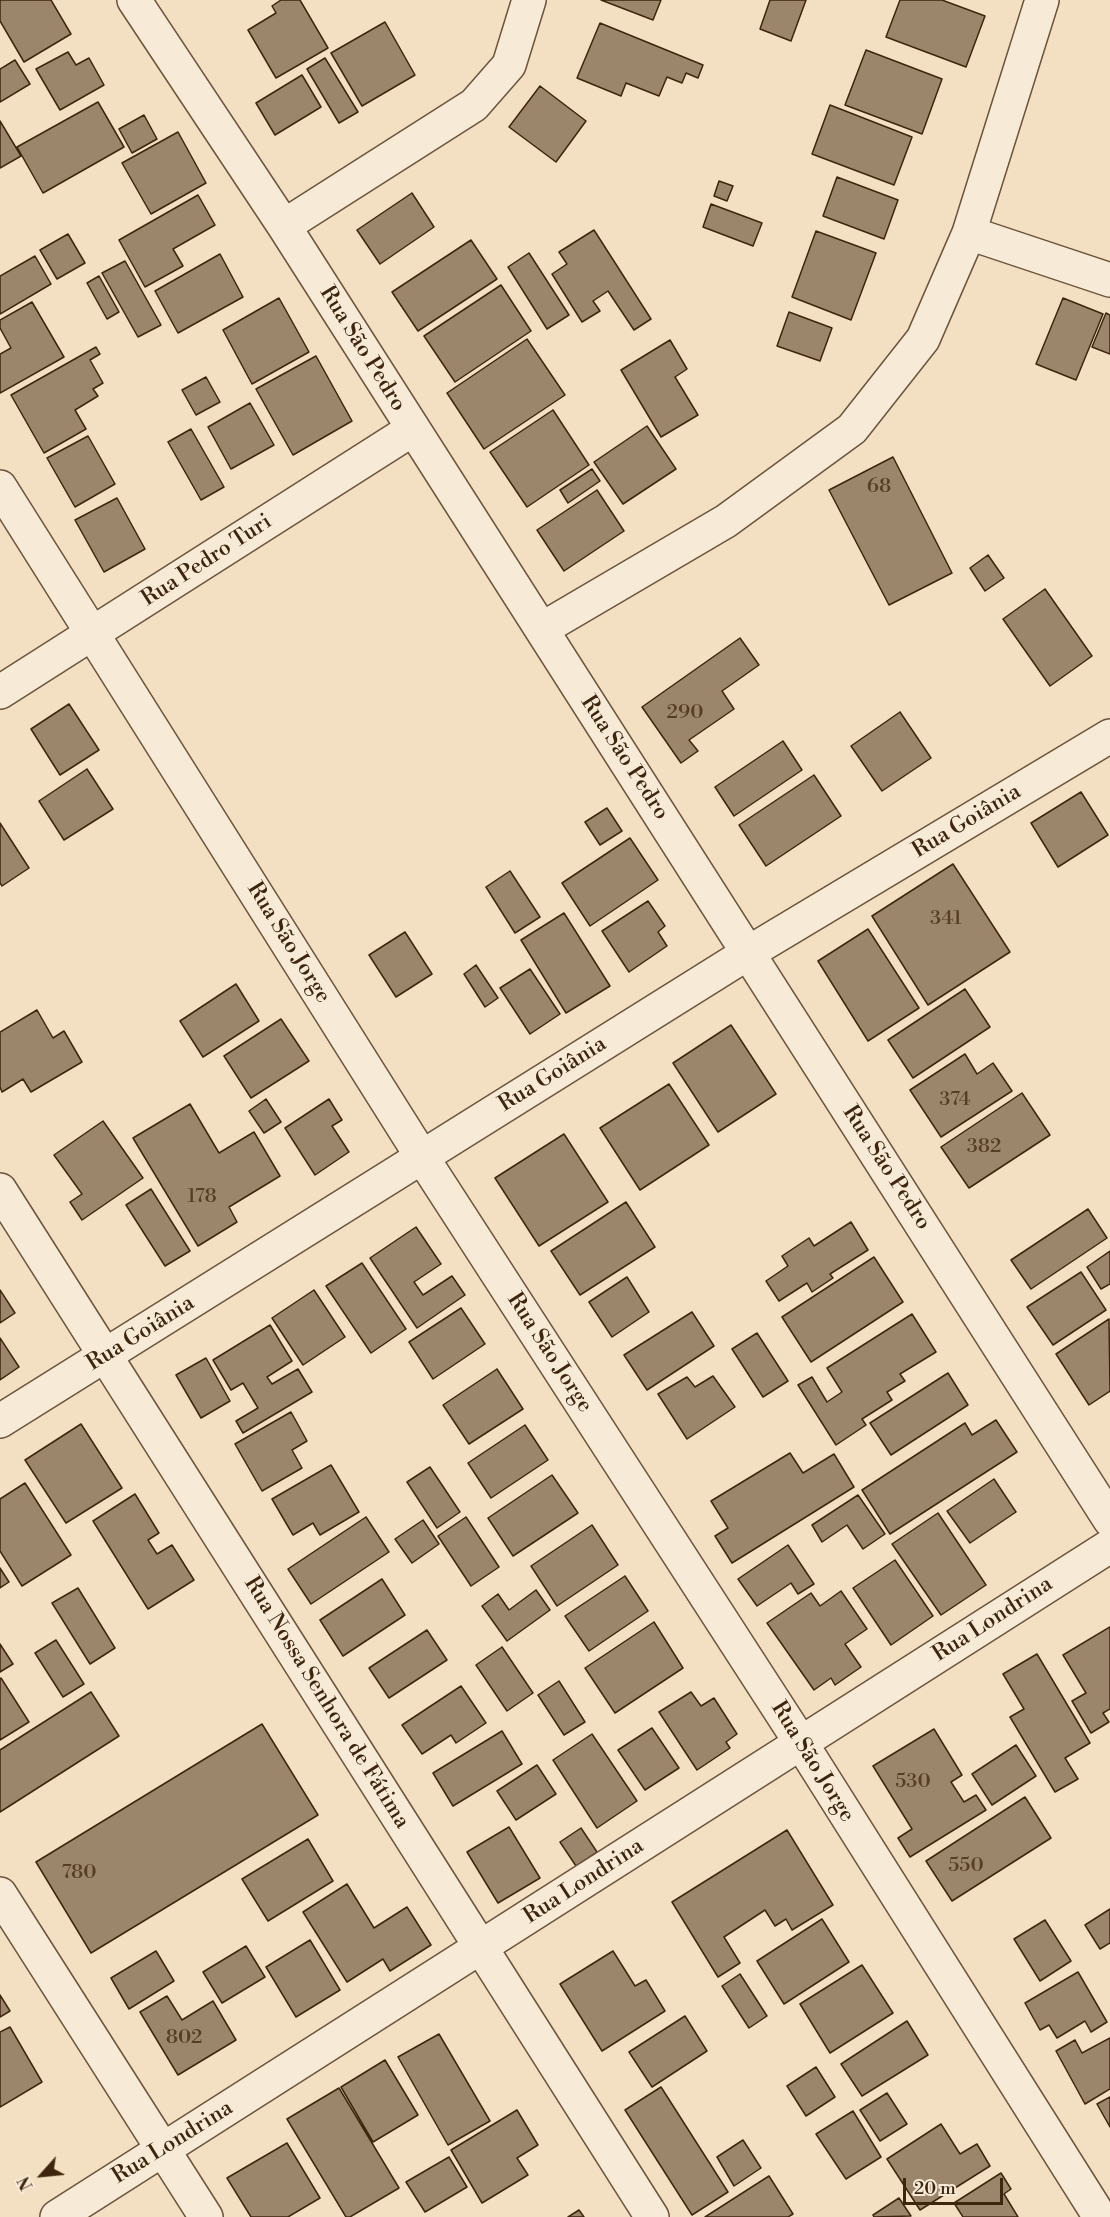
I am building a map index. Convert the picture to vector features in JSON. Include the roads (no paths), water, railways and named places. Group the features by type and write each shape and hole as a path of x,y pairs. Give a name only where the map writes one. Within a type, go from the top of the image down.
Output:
{"street":[{"name":"Rua São Pedro","path":"134,0 284,226 1110,1520"},
{"path":"284,226 474,105 509,65 530,0"},
{"path":"542,629 726,521 852,429 923,339 969,233 1042,0"},
{"path":"969,233 1110,280"},
{"name":"Rua Pedro Turi","path":"0,692 413,429"},
{"name":"Rua São Jorge","path":"0,487 422,1157 801,1743 1100,2217"},
{"name":"Rua Goiânia","path":"0,1422 748,953 1110,736"},
{"name":"Rua Nossa Senhora de Fátima","path":"0,1190 652,2217"},
{"name":"Rua Londrina","path":"57,2217 1110,1546"},
{"path":"0,1894 206,2217"}]}
